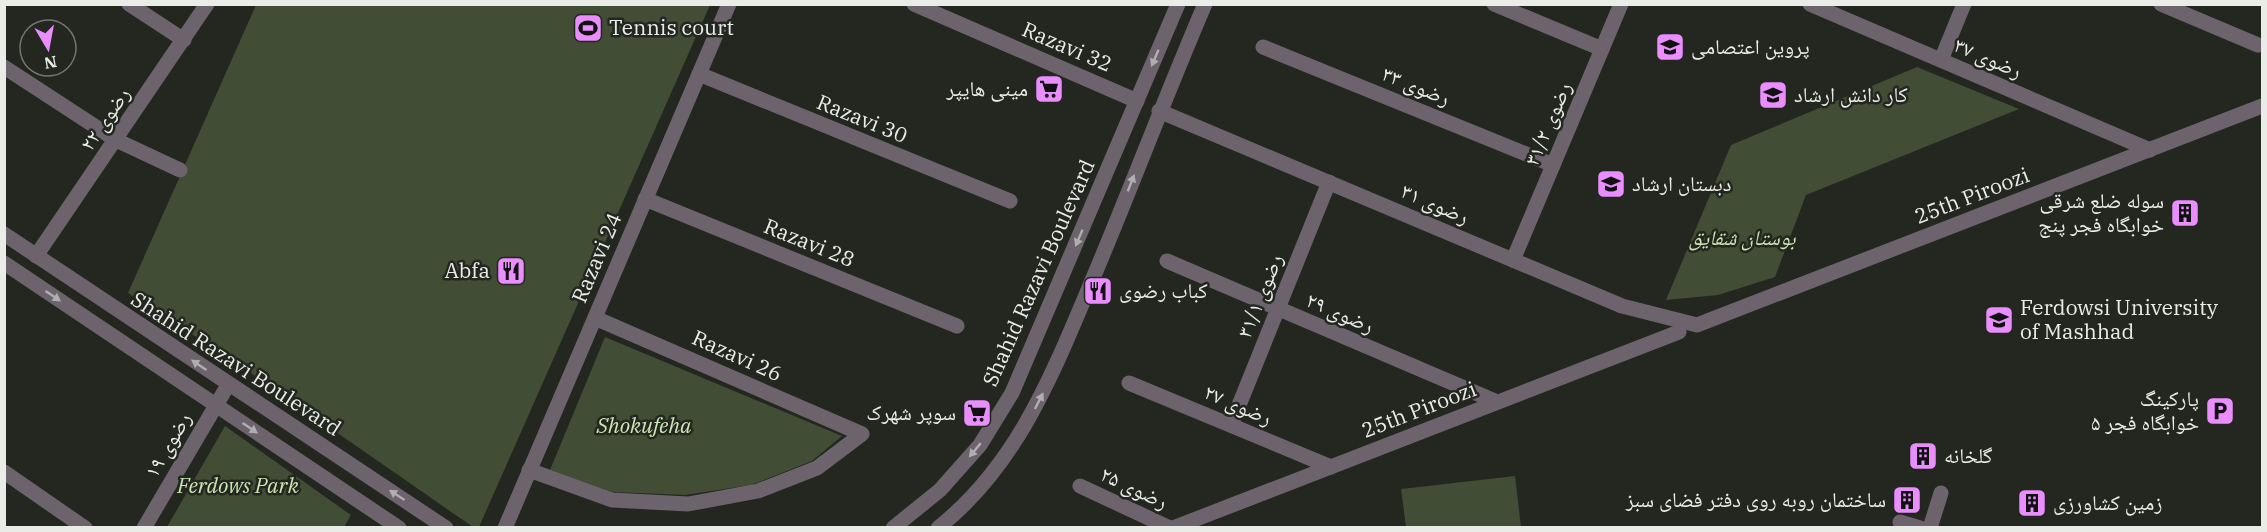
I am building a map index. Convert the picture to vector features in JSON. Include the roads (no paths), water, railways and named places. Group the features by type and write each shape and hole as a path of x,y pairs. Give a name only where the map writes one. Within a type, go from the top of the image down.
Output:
{"street":[{"path":"129,4 184,40"},
{"name":"رضوی ۲۲","path":"36,256 117,140 207,4"},
{"name":"Razavi 24","path":"505,528 729,4"},
{"name":"Razavi 32","path":"914,4 1159,111"},
{"name":"Shahid Razavi Boulevard","path":"893,528 940,490 980,445 1012,393 1178,4"},
{"path":"938,528 959,510 1003,461 1036,406 1110,239 1159,111 1205,4"},
{"path":"1494,4 1602,49"},
{"name":"رضوی ۳۱/۲","path":"1513,260 1621,4"},
{"name":"رضوی ۳۷","path":"1810,4 2150,150"},
{"path":"1941,60 1964,4"},
{"path":"2162,4 2258,45"},
{"name":"رضوی ۳۳","path":"1263,46 1553,165"},
{"path":"4,68 117,140 180,170"},
{"name":"Razavi 30","path":"699,74 1010,201"},
{"name":"25th Piroozi","path":"1697,325 2262,106"},
{"name":"رضوی ۳۱","path":"1159,111 1622,306 1697,325"},
{"name":"رضوی ۳۱/۱","path":"1231,425 1329,182"},
{"name":"Razavi 28","path":"645,199 957,326"},
{"name":"Shahid Razavi Boulevard","path":"4,234 446,528"},
{"name":"رضوی ۲۹","path":"1167,261 1497,402"},
{"name":"Shahid Razavi Boulevard","path":"6,269 216,405 399,528"},
{"name":"Razavi 26","path":"529,470 612,500 688,504 758,491 817,468 862,434 595,318"},
{"name":"25th Piroozi","path":"1172,528 1679,332"},
{"name":"رضوی ۲۷","path":"1129,383 1331,467"},
{"name":"رضوی ۱۹","path":"144,528 228,385"},
{"path":"4,472 85,528"},
{"name":"رضوی ۲۵","path":"1080,486 1172,528"},
{"path":"1930,528 1941,493"},
{"path":"1900,522 1920,528"}],"place":[{"name":"Tennis court","path":"588,28"},
{"name":"پروین اعتصامی","path":"1670,47"},
{"name":"مینی هایپر","path":"1049,89"},
{"name":"کار دانش ارشاد","path":"1773,95"},
{"name":"دبستان ارشاد","path":"1611,184"},
{"name":"سوله ضلع شرقی خوابگاه فجر پنج","path":"2185,213"},
{"name":"Abfa","path":"511,271"},
{"name":"کباب رضوی","path":"1098,291"},
{"name":"Ferdowsi University of Mashhad","path":"1999,320"},
{"name":"پارکینگ خوابگاه فجر ۵","path":"2220,411"},
{"name":"سوپر شهرک","path":"977,413"},
{"name":"گلخانه","path":"1923,456"},
{"name":"ساختمان روبه روی دفتر فضای سبز","path":"1907,500"},
{"name":"زمین کشاورزی","path":"2032,503"}],"park label":[{"name":"بوستان شقایق","path":"1742,238"},
{"name":"Shokufeha","path":"644,426"},
{"name":"Ferdows Park","path":"238,486"}]}
